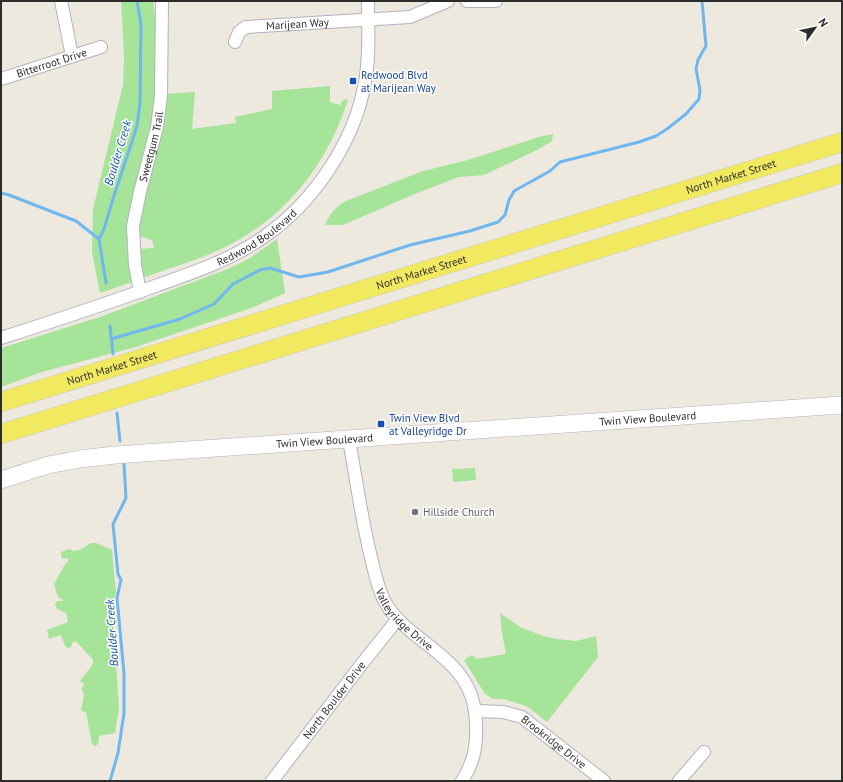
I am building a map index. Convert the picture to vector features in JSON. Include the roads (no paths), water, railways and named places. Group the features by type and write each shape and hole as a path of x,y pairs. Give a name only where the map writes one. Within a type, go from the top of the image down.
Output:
{"main road":[{"name":"North Market Street","path":"1,402 842,142"},
{"path":"1,434 842,173"}],"street":[{"path":"61,1 72,56"},
{"name":"Sweetgum Trail","path":"140,292 135,265 133,226 157,126 161,96 162,1"},
{"name":"Redwood Boulevard","path":"1,338 140,292 221,261 249,247 281,224 302,204 329,170 345,142 355,118 364,91 369,52 368,1"},
{"path":"368,20 410,17 448,1"},
{"path":"467,1 496,1"},
{"name":"Marijean Way","path":"235,42 239,32 246,27 368,20"},
{"name":"Bitterroot Drive","path":"1,78 101,47"},
{"name":"Twin View Boulevard","path":"1,480 48,465 80,459 842,405"},
{"name":"Valleyridge Drive","path":"349,440 364,526 377,586 385,603 397,620 454,667 466,684 474,702 476,711 476,747 462,781"},
{"name":"North Boulder Drive","path":"272,781 397,620"},
{"name":"Brookridge Drive","path":"476,711 503,712 522,717 604,781"},
{"path":"679,781 704,752"}],"waterway":[{"name":"Boulder Creek","path":"106,283 99,239 104,229 137,126 140,103 141,24 137,1"},
{"path":"111,339 180,319 214,304 233,284 260,270 270,268 299,277 328,272 410,245 470,231 498,222 505,215 509,200 514,191 550,171 560,162 639,142 656,136 686,114 699,99 700,90 696,69 698,60 706,46 702,1"},
{"path":"1,193 76,221 99,239"},
{"name":"Boulder Creek","path":"110,326 113,354"},
{"name":"Boulder Creek","path":"117,413 120,441"},
{"name":"Boulder Creek","path":"110,781 118,753 124,713 124,673 117,598 121,580 118,574 113,524 126,498 124,464"}],"place":[{"name":"Redwood Blvd at Marijean Way","path":"353,81"},
{"name":"Twin View Blvd at Valleyridge Dr","path":"381,424"},
{"name":"Hillside Church","path":"415,512"}]}
